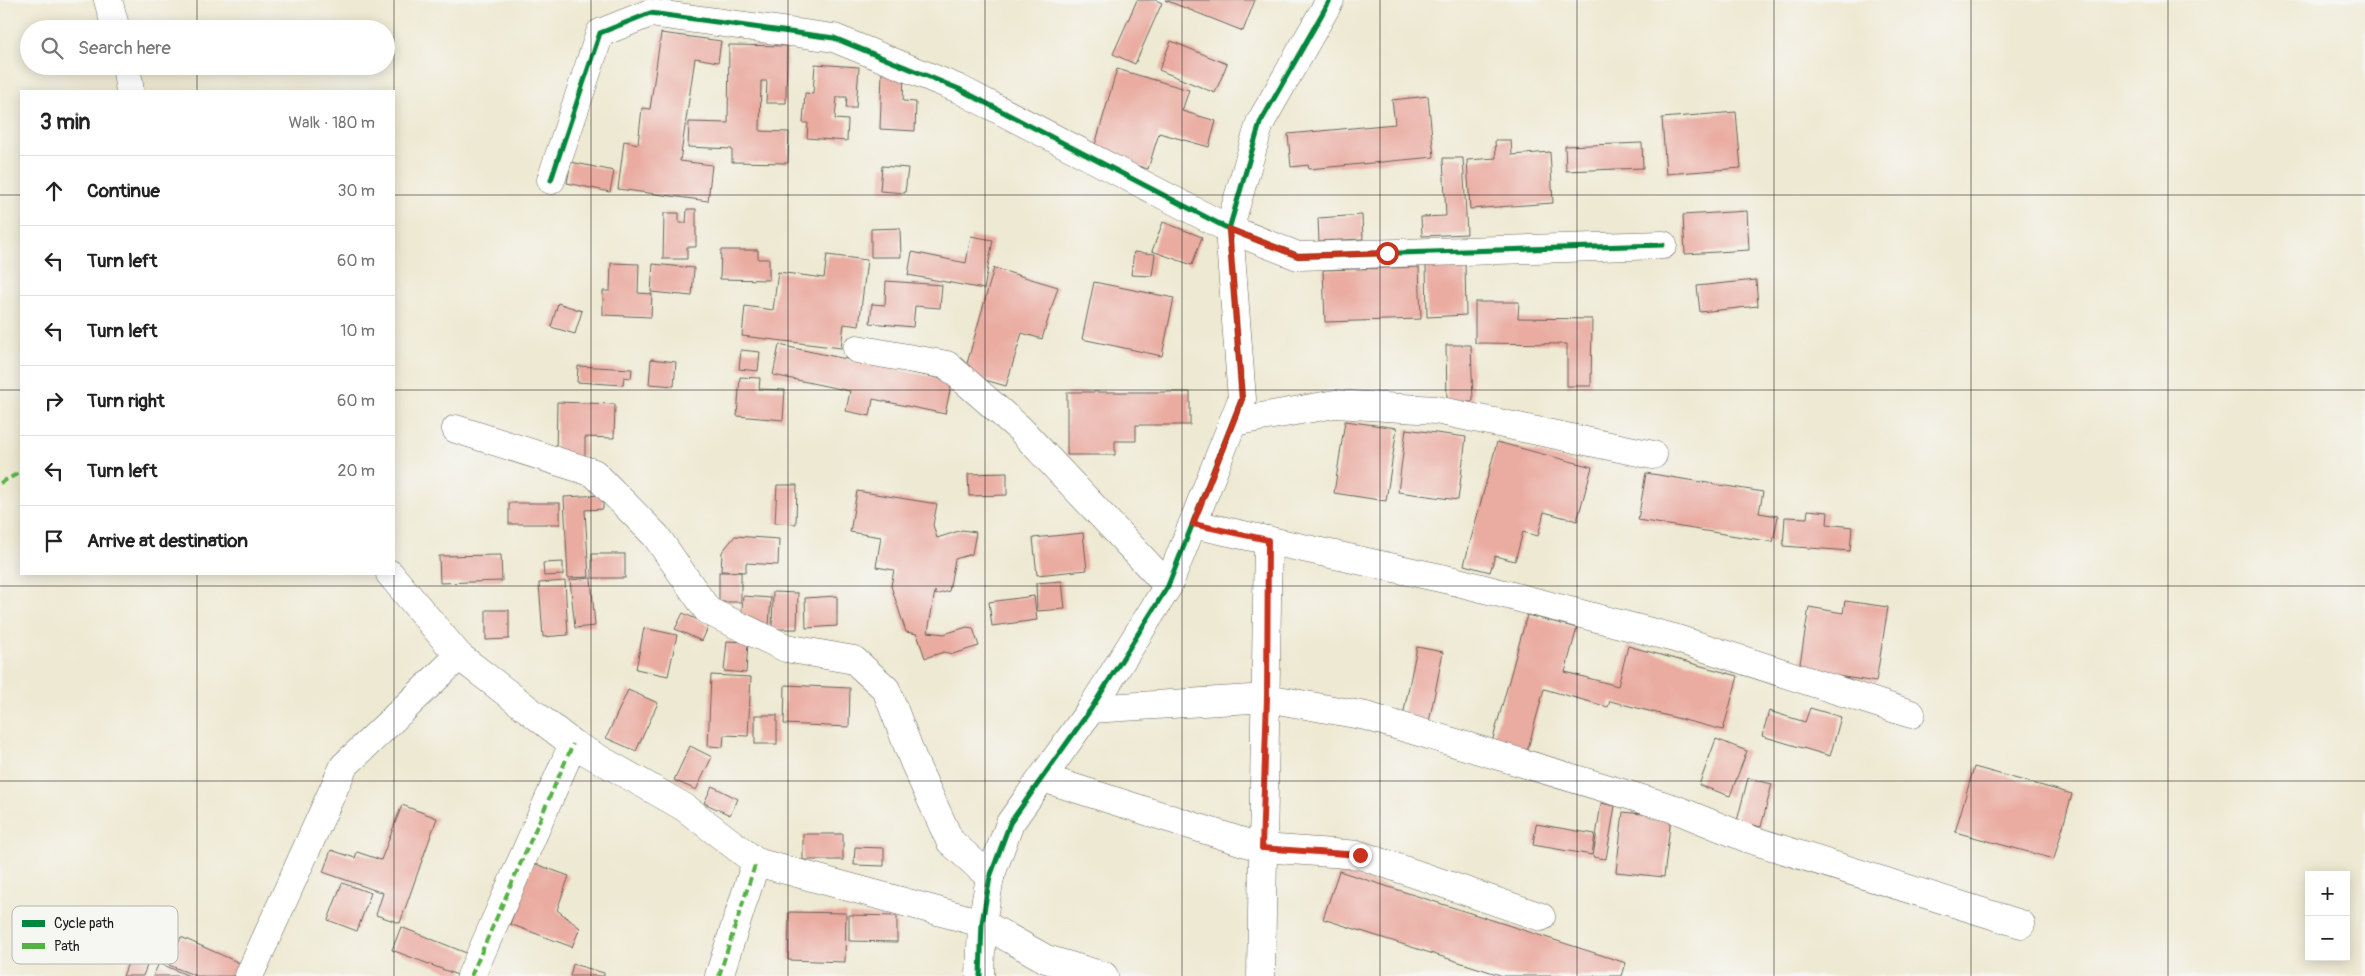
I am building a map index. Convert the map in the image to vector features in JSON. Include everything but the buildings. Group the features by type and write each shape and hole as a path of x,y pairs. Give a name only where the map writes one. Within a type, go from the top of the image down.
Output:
{"street":[{"path":"108,0 114,20"},
{"path":"980,976 982,923 990,877 1010,823 1091,709 1168,586 1242,399 1229,229 1260,123 1330,0"},
{"path":"551,180 600,33 650,14 834,38 959,89 1229,229 1298,256 1458,253 1663,245"},
{"path":"127,75 130,90"},
{"path":"857,349 947,365 1020,430 1168,586"},
{"path":"1233,422 1335,404 1436,410 1653,455"},
{"path":"456,430 594,473 656,536 708,611 786,648 854,660 886,689 914,762 950,841 990,877"},
{"path":"1193,524 1454,581 1674,638 1911,714"},
{"path":"1261,976 1262,848 1267,698 1268,540"},
{"path":"391,575 459,656 573,744 684,807 756,862 982,923 1046,959 1104,976"},
{"path":"249,976 344,766 459,656"},
{"path":"1091,709 1267,698 1366,716 1675,810 1749,839 2021,924"},
{"path":"471,976 573,744"},
{"path":"1043,778 1262,848 1360,855 1541,917"},
{"path":"719,976 756,862"}],"marked path":[{"path":"0,483 20,473"},
{"path":"471,976 573,744"},
{"path":"719,976 756,862"}],"cycle path":[{"path":"980,976 982,923 990,877 1010,823 1091,709 1168,586 1242,399 1229,229 1260,123 1330,0"},
{"path":"551,180 600,33 650,13 834,38 959,89 1229,229 1298,256 1663,245"}],"route":[{"path":"1360,855 1262,848 1267,698 1268,540 1193,524 1242,399 1229,229 1298,256 1387,253"}]}
